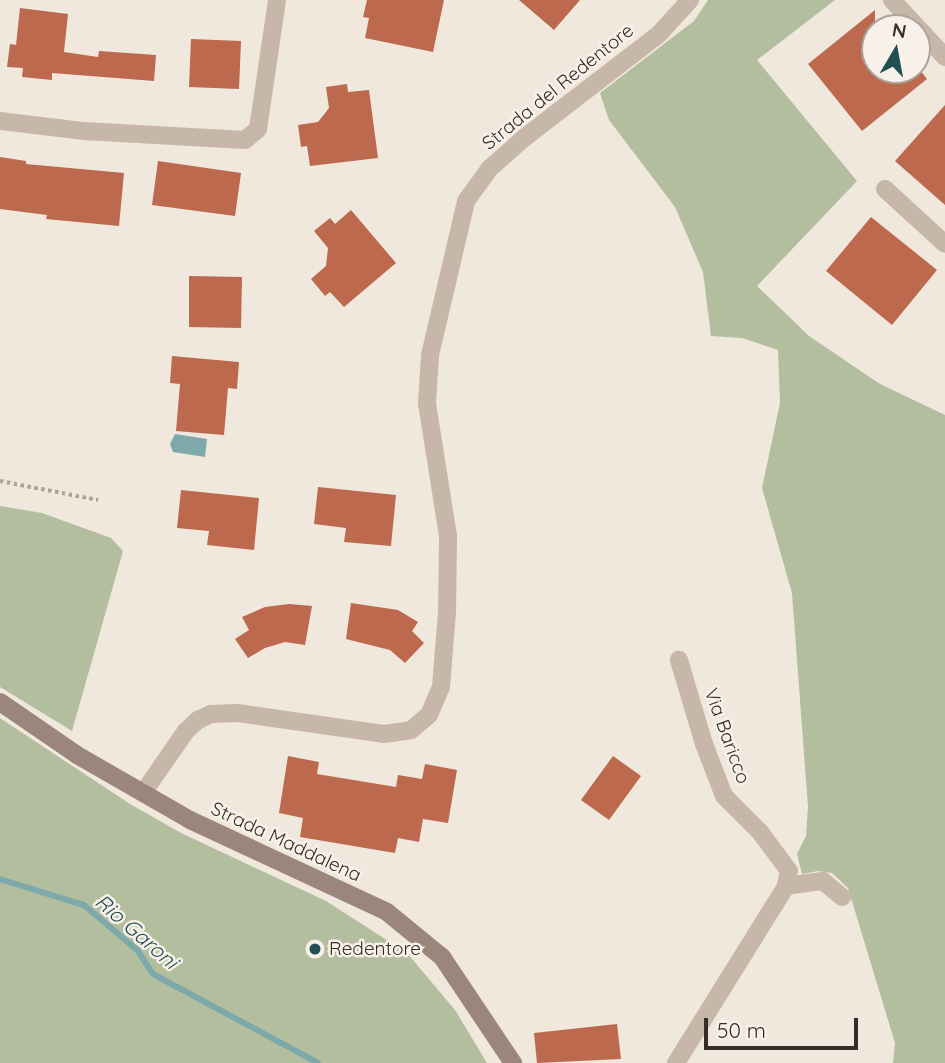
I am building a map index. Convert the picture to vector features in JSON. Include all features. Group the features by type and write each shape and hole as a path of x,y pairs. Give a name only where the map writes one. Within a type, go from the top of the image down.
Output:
{"street":[{"path":"0,121 83,131 245,140 258,129 277,0"},
{"name":"Strada del Redentore","path":"143,793 186,731 198,720 211,714 237,713 384,734 411,730 429,715 441,687 447,612 448,536 427,403 430,355 466,201 498,161 659,34 690,0"},
{"path":"892,0 945,57"},
{"path":"885,190 945,244"},
{"name":"Via Baricco","path":"679,660 704,744 724,796 760,832 789,871 786,887"},
{"name":"Strada Maddalena","path":"0,702 77,755 190,820 387,912 442,957 513,1063"},
{"path":"676,1063 786,887 823,881 842,897"}],"path":[{"path":"0,481 98,500"}],"green space":[{"path":"708,0 835,0 757,60 857,181 757,286 809,336 880,384 945,415 945,1063 893,1063 895,1043 848,888 832,873 818,871 802,874 797,854 806,836 808,807 792,593 762,488 780,403 778,350 742,338 711,336 703,272 675,207 609,120 600,93 694,21"},
{"path":"0,506 42,513 111,538 123,551 72,731 0,687"},
{"path":"0,718 130,804 181,833 326,901 407,953 455,1010 487,1063 0,1063"}],"water":[{"path":"175,434 207,439 205,457 173,452 170,444"}],"building":[{"path":"367,0 444,0 433,52 365,38 369,18 363,17"},
{"path":"519,0 580,0 554,30"},
{"path":"20,8 68,14 64,52 98,57 99,51 156,55 154,81 52,73 52,80 22,77 23,68 7,67 10,44 16,45"},
{"path":"861,21 861,84 921,84 862,131 808,64"},
{"path":"191,39 241,41 239,89 189,87"},
{"path":"347,84 348,92 369,90 378,158 310,166 307,146 301,147 298,125 318,122 329,108 326,87"},
{"path":"945,105 945,205 895,161"},
{"path":"0,157 26,161 26,164 124,173 119,226 46,219 47,215 0,209"},
{"path":"158,161 241,173 235,216 152,205"},
{"path":"351,210 396,263 344,307 330,292 325,296 311,279 326,266 328,248 314,231 330,218 335,224"},
{"path":"871,217 937,270 892,325 826,271"},
{"path":"189,276 242,277 241,328 189,327"},
{"path":"172,356 239,362 237,389 228,388 224,435 176,431 180,384 170,383"},
{"path":"318,487 396,495 391,546 344,542 346,528 314,524"},
{"path":"181,490 259,498 254,550 207,545 209,531 177,528"},
{"path":"351,603 398,610 418,622 412,631 424,643 405,663 390,650 346,639"},
{"path":"289,604 312,606 305,645 285,642 265,648 248,658 235,639 249,630 242,617 265,607"},
{"path":"288,756 319,762 317,774 396,787 398,775 422,779 425,764 457,770 448,823 423,819 419,842 398,838 395,853 300,837 303,818 279,813"},
{"path":"613,756 641,776 609,820 581,800"},
{"path":"617,1024 621,1059 537,1063 534,1033"}],"waterway":[{"name":"Rio Garoni","path":"0,879 84,905 138,951 153,974 318,1063"}],"place":[{"name":"Redentore","path":"315,949"}]}
